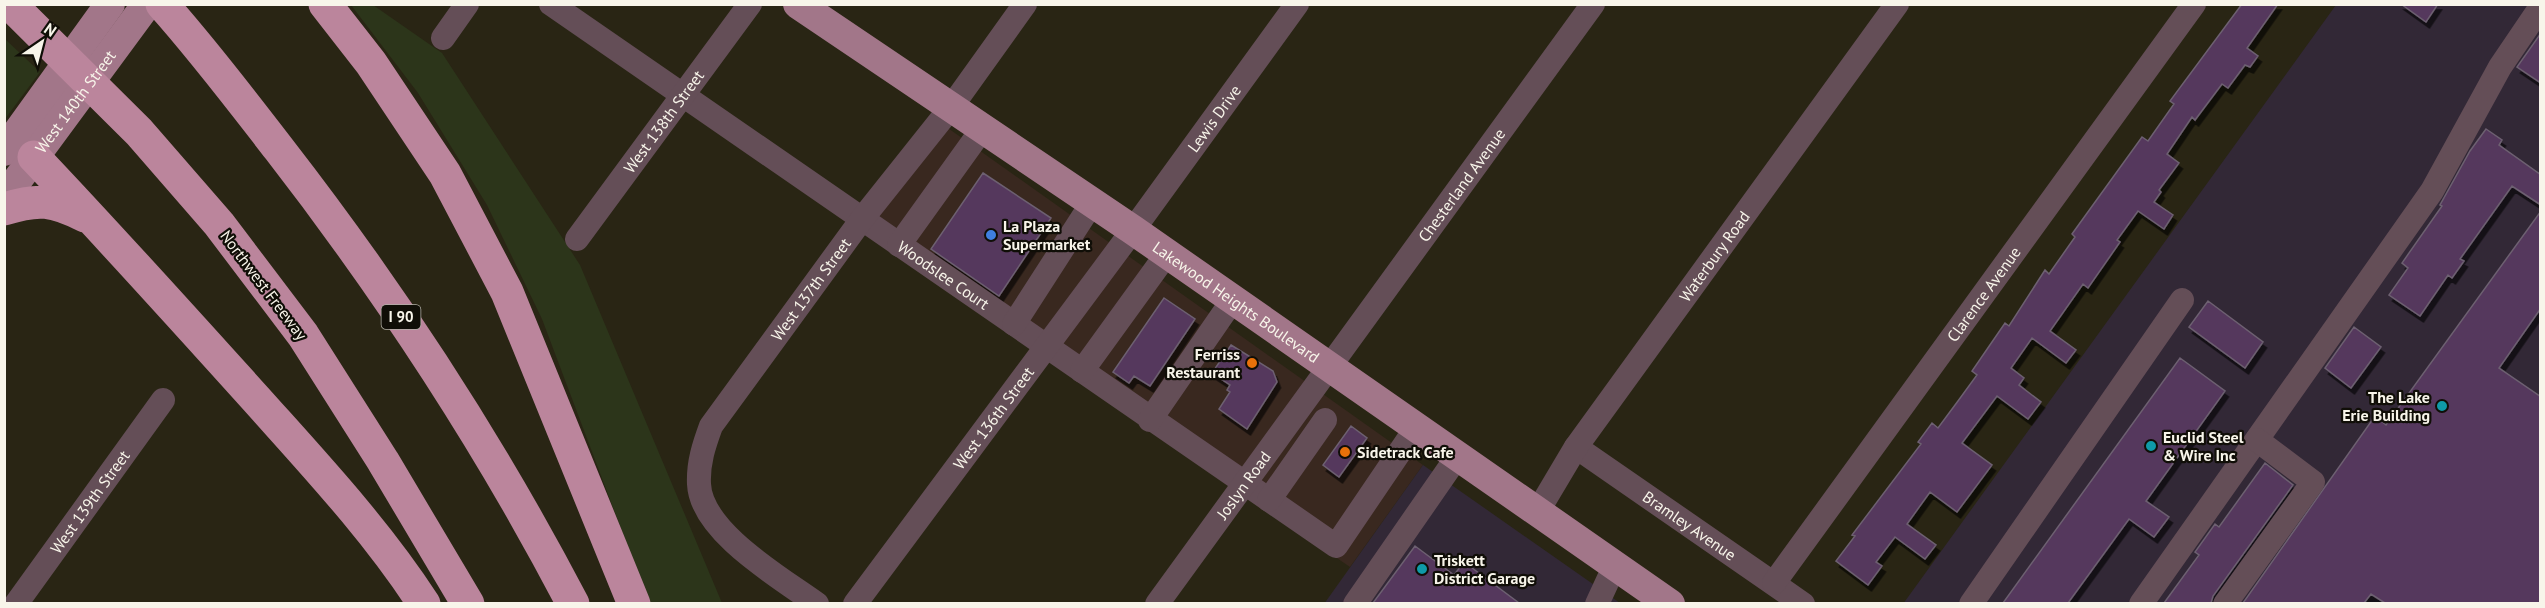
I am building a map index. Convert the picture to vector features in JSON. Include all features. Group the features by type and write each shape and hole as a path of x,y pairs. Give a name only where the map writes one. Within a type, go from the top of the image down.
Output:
{"highway":[{"name":"I 90","path":"162,4 202,49 332,218 409,329 477,432 531,524 573,603"},
{"path":"325,4 371,63 445,174 507,292 634,603"},
{"name":"Northwest Freeway","path":"17,10 139,132 219,224 303,335 383,461 468,603"},
{"path":"14,145 94,221 322,473 404,572 424,603"},
{"path":"4,209 29,202 45,201 61,204 94,221"}],"main road":[{"name":"West 140th Street","path":"4,198 14,145 110,4"},
{"name":"West 140th Street","path":"14,145 147,4"},
{"name":"Lakewood Heights Boulevard","path":"798,4 1133,230 1232,301 1670,603"}],"street":[{"path":"443,38 467,4"},
{"name":"Woodslee Court","path":"551,4 1150,420 1336,546 1416,428"},
{"name":"West 138th Street","path":"577,239 750,4"},
{"name":"West 137th Street","path":"817,603 734,543 712,518 699,487 700,455 711,426 862,219 952,106 1025,4"},
{"name":"Lewis Drive","path":"1133,230 1297,4"},
{"name":"Chesterland Avenue","path":"1329,367 1593,4"},
{"name":"Waterbury Road","path":"1538,511 1576,447 1897,4"},
{"name":"Clarence Avenue","path":"1774,584 2194,4"},
{"path":"2141,603 2432,191 2500,67 2541,8"},
{"path":"899,245 983,128"},
{"path":"1014,324 1092,203"},
{"name":"West 136th Street","path":"855,603 1133,230"},
{"path":"1082,371 1166,255"},
{"path":"1971,603 2182,300"},
{"path":"1150,420 1232,301"},
{"name":"Joslyn Road","path":"1157,603 1329,367"},
{"name":"West 139th Street","path":"16,603 163,400"},
{"path":"1269,500 1325,420"},
{"path":"2225,603 2313,482 2257,440"},
{"name":"Bramley Avenue","path":"1576,447 1803,603"},
{"path":"1355,603 1457,457"},
{"path":"1597,603 1615,565"}],"shaded area":[{"path":"2336,5 2540,5 2540,603 1903,604"},
{"path":"945,126 1423,465 1350,567 864,233"},
{"path":"1423,465 1620,603 1324,604"}],"green space":[{"path":"351,5 373,5 442,53 580,265 722,603 649,603 542,319 487,205 418,93"},
{"path":"5,39 40,72 5,119 4,118"}],"building":[{"path":"2242,4 2278,4 2247,48 2258,56 2250,67 2245,65 2228,88 2222,84 2195,120 2192,117 2167,154 2179,163 2159,190 2161,192 2154,202 2173,215 2164,229 2138,211 2117,240 2120,242 2088,288 2083,284 2050,331 2076,350 2066,363 2032,338 2011,368 2024,378 2019,385 2041,402 2028,419 1997,396 1962,443 1992,465 1957,512 1930,492 1907,524 1936,545 1925,559 1895,537 1876,562 1882,566 1868,585 1836,561 1855,536 1852,535 1921,444 1918,442 1932,423 1938,428 1958,401 1977,375 1972,371 2005,323 2009,326 2045,270 2049,274 2075,237 2072,234 2142,137 2148,141 2174,104 2170,101"},
{"path":"2401,4 2438,4 2426,22"},
{"path":"2541,33 2541,83 2517,67"},
{"path":"2486,129 2502,140 2499,145 2541,175 2541,205 2512,186 2460,259 2464,261 2452,278 2448,275 2420,316 2389,295 2408,268 2402,263 2442,206 2440,205 2470,151"},
{"name":"La Plaza Supermarket","path":"983,173 1051,218 999,296 931,249"},
{"name":"The Lake Erie Building","path":"2541,211 2541,308 2499,368 2541,397 2541,603 2385,603 2371,594 2364,603 2243,603 2375,416 2386,425"},
{"path":"1164,298 1195,319 1150,386 1134,376 1129,383 1113,372"},
{"path":"2208,301 2263,342 2245,368 2189,327"},
{"path":"2354,327 2381,347 2351,388 2325,368"},
{"path":"1231,345 1273,371 1277,382 1247,429 1219,409 1230,392 1227,390 1230,385 1212,373"},
{"name":"Euclid Steel & Wire Inc","path":"2180,358 2225,391 2146,501 2169,517 2154,537 2129,519 2068,603 2003,603"},
{"name":"Sidetrack Cafe","path":"1351,426 1367,438 1339,477 1323,465"},
{"path":"2265,463 2293,485 2213,596 2211,603 2164,603 2199,555 2195,552 2215,524 2219,527"},
{"name":"Triskett District Garage","path":"1415,546 1454,575 1464,562 1519,603 1373,603"}],"place":[{"name":"La Plaza Supermarket","path":"991,235"},
{"name":"Ferriss Restaurant","path":"1252,363"},
{"name":"The Lake Erie Building","path":"2442,406"},
{"name":"Euclid Steel & Wire Inc","path":"2151,446"},
{"name":"Sidetrack Cafe","path":"1345,452"},
{"name":"Triskett District Garage","path":"1422,569"}]}
